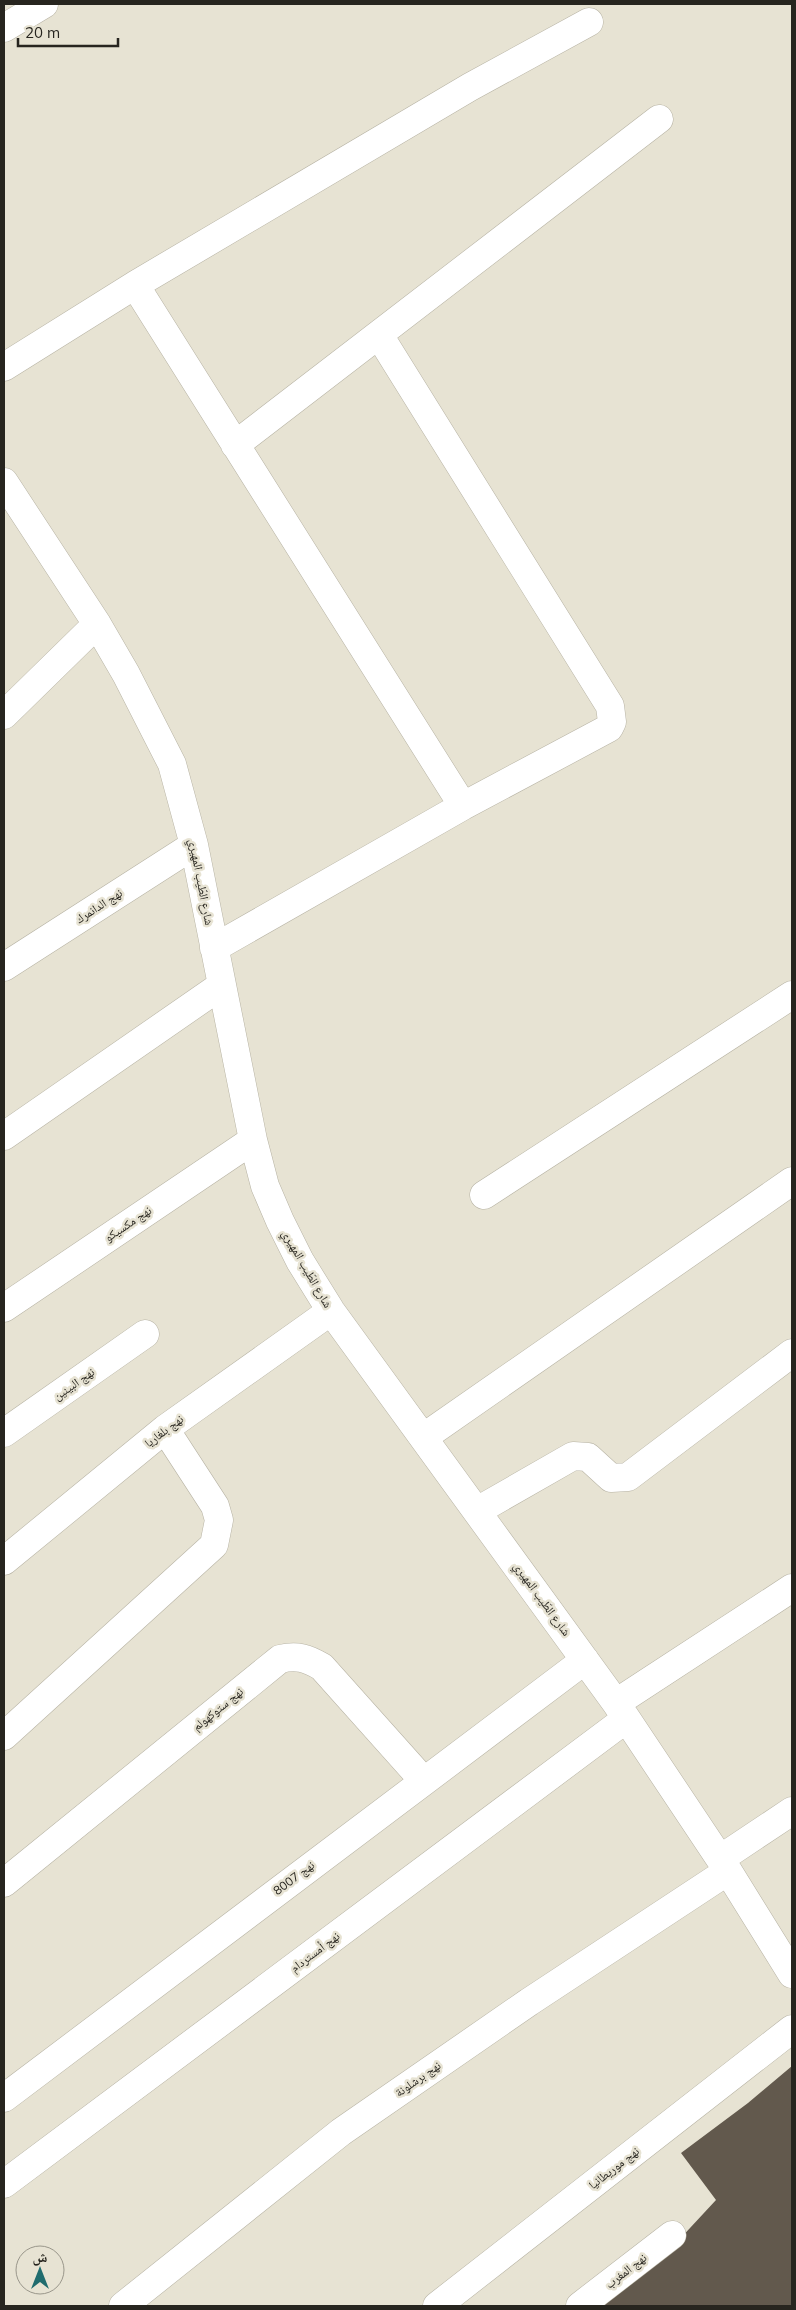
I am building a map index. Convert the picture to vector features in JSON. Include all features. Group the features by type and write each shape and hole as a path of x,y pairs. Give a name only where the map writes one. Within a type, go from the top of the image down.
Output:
{"street":[{"path":"4,28 44,4"},
{"path":"4,367 135,285 470,87 589,22"},
{"path":"235,445 659,119"},
{"path":"135,285 463,806"},
{"path":"214,948 463,806 609,728 612,722 610,706 378,335"},
{"name":"شارع الطّيب المهيري","path":"4,482 97,624 126,674 172,764 194,845 253,1140 265,1186 280,1222 300,1261 331,1311 621,1711 724,1865 792,1974"},
{"path":"4,715 97,624"},
{"name":"نهج الدانمرك","path":"4,967 194,845"},
{"path":"4,1136 222,985"},
{"path":"484,1195 792,995"},
{"name":"نهج مكسيكو","path":"4,1308 253,1140"},
{"path":"424,1437 792,1181"},
{"name":"نهج بلغاريا","path":"4,1561 165,1429 331,1311"},
{"name":"نهج البينين","path":"4,1433 145,1334"},
{"path":"477,1511 573,1456 580,1454 588,1457 611,1478 628,1476 792,1353"},
{"path":"4,1736 214,1545 219,1520 215,1506 165,1429"},
{"name":"نهج أمستردام","path":"4,2184 621,1711 792,1588"},
{"name":"نهج ستوكهولم","path":"4,1883 280,1659 295,1656 310,1660 322,1668 423,1780"},
{"name":"نهج 8007","path":"4,2098 423,1780 585,1660"},
{"name":"نهج برشلونة","path":"123,2306 341,2132 724,1865 792,1811"},
{"name":"نهج موريطانيا","path":"437,2306 792,2029"},
{"name":"نهج المغرب","path":"580,2306 672,2235"}],"building":[{"path":"792,2066 792,2306 598,2306 664,2256 716,2200 681,2153 748,2103"}]}
